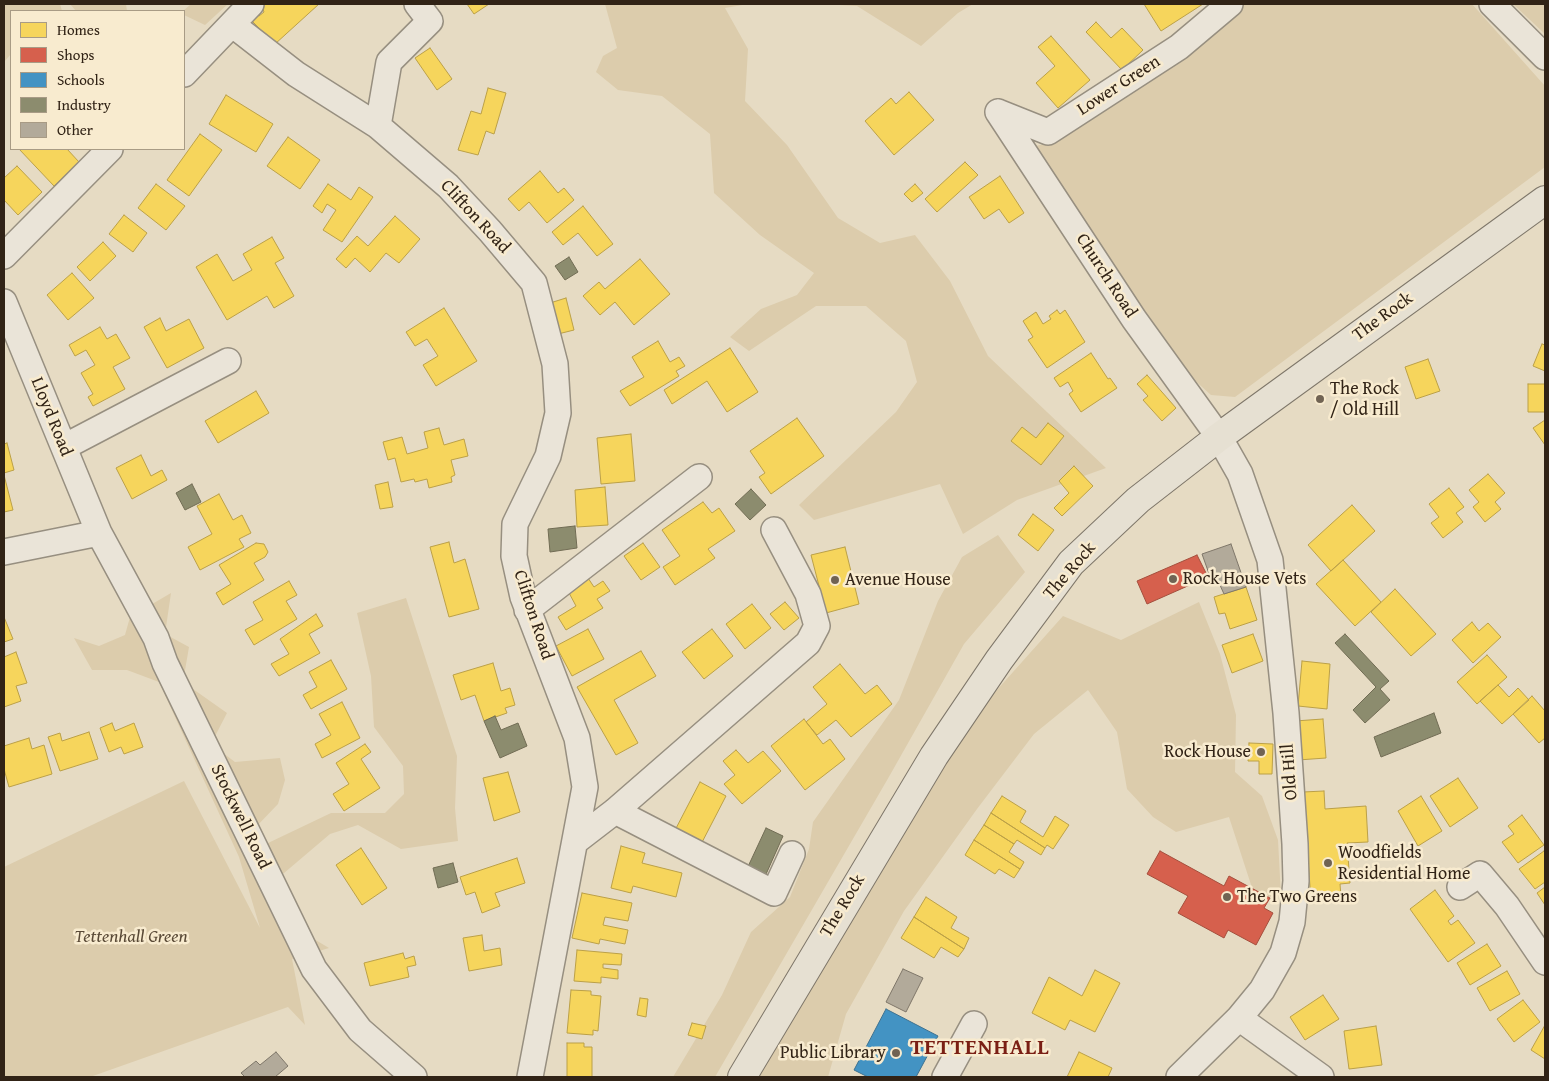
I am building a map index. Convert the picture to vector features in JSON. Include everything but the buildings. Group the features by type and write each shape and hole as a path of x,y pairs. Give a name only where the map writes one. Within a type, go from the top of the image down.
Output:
{"highway":[{"name":"The Rock","path":"742,1077 934,756 999,660 1071,563 1138,500 1219,437 1545,200"}],"street":[{"path":"378,126 389,62 430,21 417,4"},
{"name":"Lower Green","path":"998,112 1048,132 1179,47 1230,4"},
{"path":"1492,4 1545,57"},
{"path":"185,73 242,12"},
{"name":"Clifton Road","path":"242,12 296,74 378,126 448,186 490,231 534,283 555,364 558,413 548,456 515,524 514,556 522,597 577,738 586,787 530,1077"},
{"name":"Church Road","path":"998,112 1134,319 1219,437"},
{"path":"4,256 109,150"},
{"name":"Lloyd Road","path":"4,302 99,533"},
{"path":"64,447 228,361"},
{"name":"Old Hill","path":"1179,1077 1239,1018 1262,990 1283,953 1292,922 1296,881 1285,703 1270,560 1240,474 1219,437"},
{"path":"527,610 699,477"},
{"path":"576,841 615,811 808,643 817,626 808,594 774,530"},
{"path":"4,552 99,533"},
{"name":"Stockwell Road","path":"99,533 156,638 165,663 314,969 360,1030 414,1077"},
{"path":"615,811 774,893 792,854"},
{"path":"1460,887 1480,874 1507,906 1545,962"},
{"path":"1239,1018 1321,1077"},
{"path":"945,1077 974,1024"}],"green space":[{"path":"4,4 60,4 62,10 10,10 10,55 4,62"},
{"path":"70,4 126,4 127,10 75,10"},
{"path":"191,4 228,4 205,25 185,15 184,10"},
{"path":"605,4 748,4 725,8 748,49 745,101 787,145 838,218 880,243 915,235 950,281 988,356 1106,468 1017,500 963,534 940,484 814,520 799,505 896,412 917,382 906,341 866,306 816,306 749,351 730,337 761,309 797,295 814,273 760,235 714,193 710,134 662,96 618,90 596,72 603,56 617,48"},
{"path":"822,4 973,4 958,13 921,46 857,6"},
{"path":"1237,4 1472,4 1545,86 1545,167 1235,397 1211,395 1191,377 1031,147 1049,143"},
{"path":"1513,4 1545,4 1545,34"},
{"path":"998,535 1025,572 964,644 715,1077 673,1077 722,995 751,932 790,897 809,849 813,822 899,700 938,601 962,557"},
{"name":"Tettenhall Green","path":"171,593 165,634 189,647 183,682 227,713 211,744 235,762 280,758 285,780 278,804 254,829 266,844 331,813 385,813 404,794 403,766 374,727 371,676 357,613 406,598 457,756 455,808 458,841 401,849 358,825 330,834 277,879 292,926 329,948 292,959 305,1025 288,1007 90,1077 4,1077 4,867 184,781 260,928 239,857 159,682 127,670 92,670 74,638 99,646 125,635 130,617"},
{"path":"1199,602 1220,654 1236,715 1235,772 1262,796 1278,840 1281,896 1255,897 1229,817 1176,832 1153,817 1127,789 1117,732 1088,690 1034,734 977,809 904,911 846,1014 828,1077 749,1077 843,917 980,709 1063,616 1121,640"}],"place":[{"name":"The Rock / Old Hill","path":"1320,399"},
{"name":"Rock House Vets","path":"1173,579"},
{"name":"Avenue House","path":"835,580"},
{"name":"Rock House","path":"1261,752"},
{"name":"Woodfields Residential Home","path":"1328,863"},
{"name":"The Two Greens","path":"1227,897"},
{"name":"Public Library","path":"896,1053"}],"district":[{"name":"TETTENHALL","path":"980,1048"}]}
